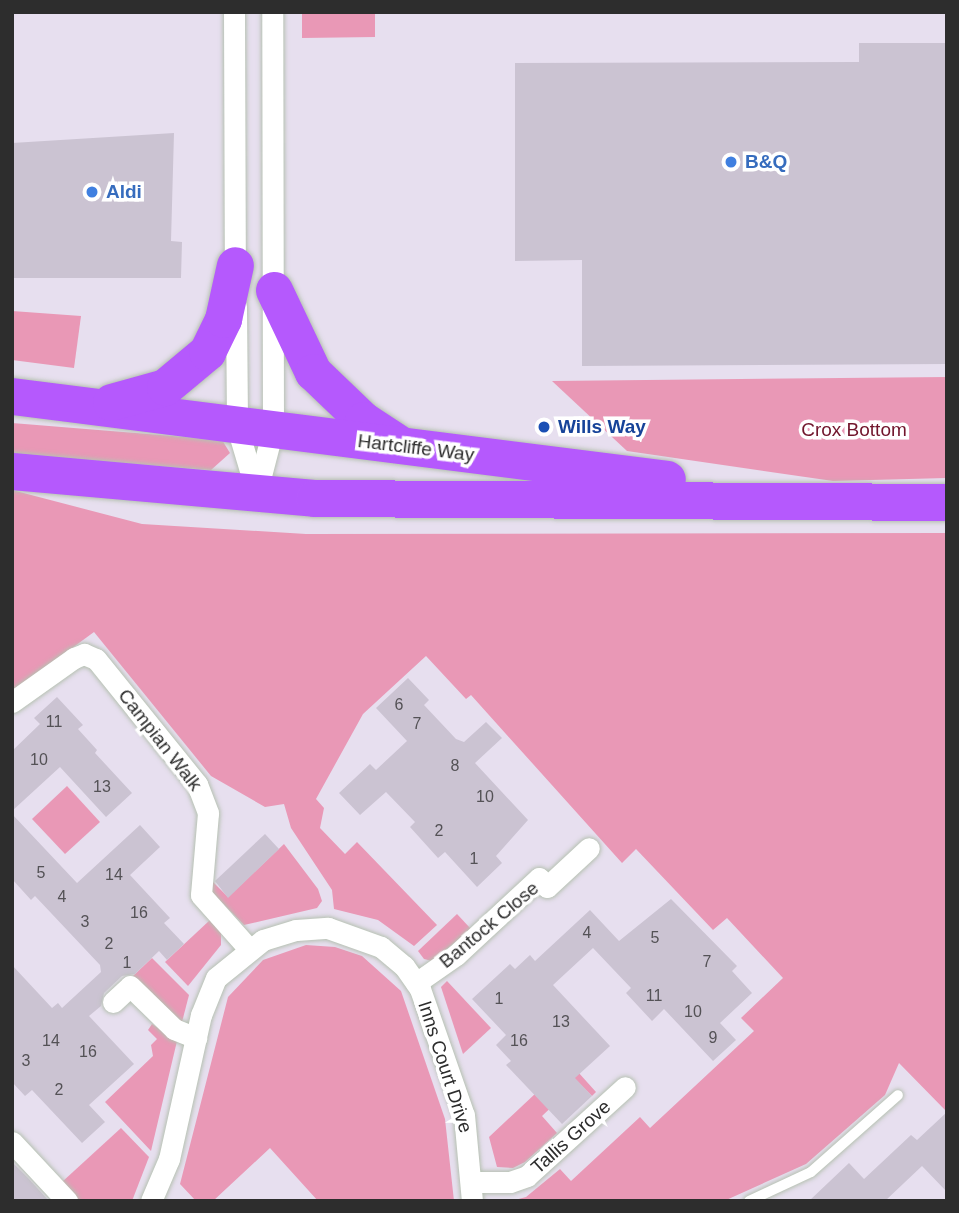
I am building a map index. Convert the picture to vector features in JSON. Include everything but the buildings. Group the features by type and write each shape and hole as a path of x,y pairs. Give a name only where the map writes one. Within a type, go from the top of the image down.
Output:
{"highway":[{"path":"90,406 138,397 183,376 207,352 223,319 235,265"},
{"path":"274,290 313,372 363,420 402,446"},
{"name":"Hartcliffe Way","path":"12,396 821,499"},
{"name":"Hartcliffe Way","path":"12,471 257,494 947,502"}],"street":[{"path":"234,12 235,265 255,428 257,494"},
{"path":"257,494 255,428 274,290 272,12"},
{"name":"Campian Walk","path":"12,702 74,658 84,654 96,659 197,784 208,813 201,895 249,949"},
{"name":"Bantock Close","path":"416,983 456,955 539,878 547,887 589,848"},
{"name":"Inns Court Drive","path":"151,1201 174,1140 196,1038 216,978 249,949 296,930 342,930 390,953 416,983 464,1115 472,1191"},
{"path":"113,1002 130,986 174,1029 196,1038"},
{"name":"Tallis Grove","path":"472,1191 527,1176 625,1087"},
{"path":"13,1143 67,1201"}],"lane":[{"path":"749,1201 801,1180 898,1095"}],"green space":[{"path":"302,12 375,12 375,37 302,38"},
{"path":"12,311 81,316 74,368 12,360"},
{"name":"Crox Bottom","path":"947,377 947,478 833,481 627,451 552,381"},
{"path":"12,423 222,440 230,453 211,470 12,455"},
{"path":"12,490 142,524 306,534 947,533 947,1112 899,1063 885,1095 806,1164 724,1201 511,1201 526,1197 560,1169 571,1181 640,1117 650,1128 754,1031 741,1018 783,978 727,918 713,930 636,849 622,863 471,695 466,699 426,656 363,714 316,799 324,808 320,828 345,854 357,842 437,925 414,946 378,920 334,909 332,890 291,828 284,804 265,807 211,776 94,632 12,692"},
{"path":"67,786 100,822 65,854 32,819"},
{"path":"284,844 318,889 322,901 317,908 244,925 209,889 212,881 228,897"},
{"path":"457,914 471,929 432,961 424,959 418,951"},
{"path":"210,920 221,933 221,945 188,986 165,962"},
{"path":"306,945 335,947 362,956 401,991 445,1119 454,1201 318,1201 270,1148 213,1201 196,1201 180,1184 228,997 263,960"},
{"path":"152,958 189,995 182,1022 133,976"},
{"path":"447,981 491,1028 463,1054 441,987"},
{"path":"152,1024 177,1041 151,1151 105,1102 153,1056 151,1045 157,1039 148,1030"},
{"path":"569,1062 596,1092 592,1096 578,1082 542,1116 557,1133 525,1162 513,1168 497,1167 489,1137"},
{"path":"121,1128 149,1157 132,1201 79,1201 62,1182"}],"place":[{"name":"B&Q","path":"731,162"},
{"name":"Aldi","path":"92,192"},
{"name":"Wills Way","path":"544,427"}]}
